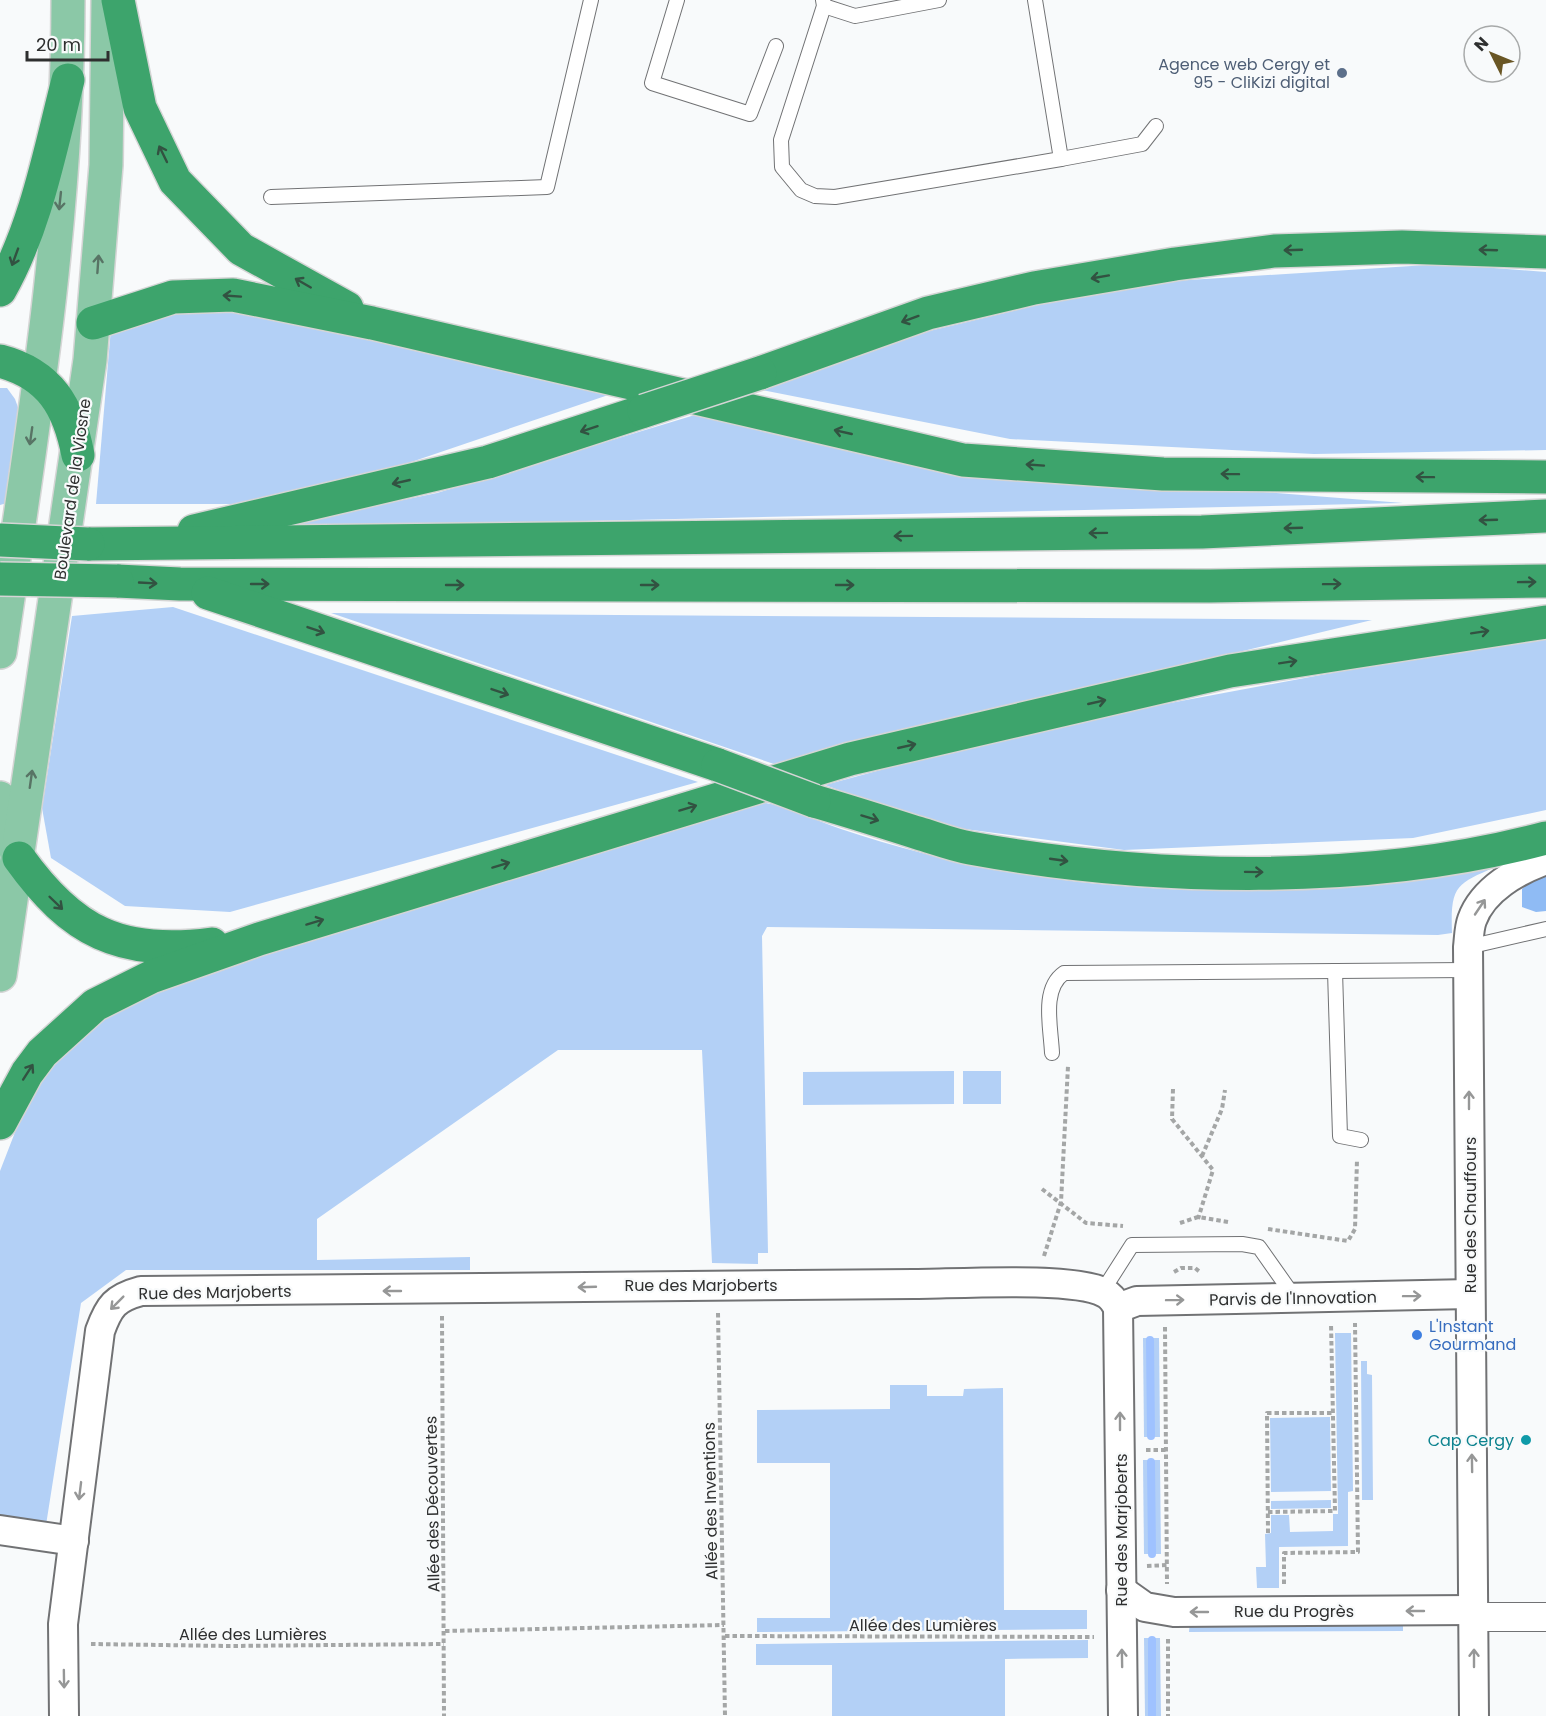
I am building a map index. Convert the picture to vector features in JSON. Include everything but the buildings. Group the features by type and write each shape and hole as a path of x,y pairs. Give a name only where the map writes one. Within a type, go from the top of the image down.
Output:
{"highway":[{"path":"118,0 140,108 175,181 242,249 372,323"},
{"path":"0,290 9,274 36,200 68,80"},
{"path":"136,545 488,462 760,373 928,313 1034,288 1175,264 1274,251 1402,247 1546,252"},
{"path":"93,322 173,297 233,295 372,323 963,460 1162,474 1546,477"},
{"path":"0,361 22,368 39,378 66,409 73,426 78,455"},
{"path":"0,540 136,545 1202,532 1546,516"},
{"path":"0,579 180,584 1210,586 1546,581"},
{"path":"180,584 718,765 814,801 968,848 1122,869 1260,873 1387,867 1511,847 1546,838"},
{"path":"0,1123 27,1073 42,1053 95,1005 151,977 259,939 850,759 1230,671 1546,621"},
{"path":"10,865 81,924 105,937 144,945 198,946 259,939"}],"main road":[{"path":"0,652 39,378 64,158 68,80 68,0"},
{"name":"Boulevard de la Viosne","path":"0,975 10,865 78,455 93,322 106,165 108,0"},
{"path":"39,378 52,352 69,337 93,322"},
{"path":"0,798 10,865"}],"street":[{"name":"Rue des Chauffours","path":"1474,1716 1468,959 1472,921 1486,898 1511,876 1546,860"},
{"name":"Rue des Marjoberts","path":"64,1716 63,1643 100,1331 106,1315 120,1297 141,1291 441,1291 718,1285 1012,1284 1076,1285 1110,1300 1121,1590 1123,1716"},
{"name":"Parvis de l'Innovation","path":"1110,1300 1470,1294"},
{"path":"0,1530 74,1541"},
{"name":"Rue du Progrès","path":"1121,1590 1145,1607 1167,1611 1474,1617"}],"lane":[{"path":"272,197 547,187 591,0"},
{"path":"677,0 652,83 750,114 776,46"},
{"path":"939,0 855,16 823,3 781,140 782,168 801,190 815,196 835,197 1060,159 1142,144 1156,126"},
{"path":"1035,0 1060,159"},
{"path":"1052,1053 1050,993 1053,984 1064,973 1335,971 1468,959 1546,929"},
{"path":"1335,971 1340,1136 1361,1140"},
{"path":"1110,1300 1132,1245 1190,1243 1259,1247 1295,1298"},
{"path":"1474,1617 1546,1611"},
{"path":"1474,1617 1546,1624"}],"path":[{"path":"1044,1257 1060,1202 1068,1056"},
{"path":"1173,1089 1172,1119 1213,1170 1181,1268"},
{"path":"1202,1156 1222,1109 1225,1090"},
{"path":"1264,1228 1348,1240 1355,1229 1357,1155"},
{"path":"1042,1189 1086,1223 1127,1227"},
{"path":"1169,1227 1198,1217 1231,1223"},
{"name":"Allée des Inventions","path":"718,1285 725,1716"},
{"name":"Allée des Découvertes","path":"441,1291 444,1716"},
{"path":"1284,1590 1284,1553 1358,1552 1355,1322"},
{"path":"1268,1512 1335,1511 1331,1323"},
{"path":"1157,1327 1165,1327 1168,1716"},
{"path":"1268,1533 1267,1413 1333,1413"},
{"path":"1141,1450 1166,1450"},
{"path":"445,1631 724,1625"},
{"name":"Allée des Lumières","path":"725,1636 1122,1637"},
{"name":"Allée des Lumières","path":"63,1643 229,1646 444,1644"}],"shaded area":[{"path":"1443,264 1546,272 1546,450 1314,454 1010,439 762,390 925,332 1125,284"},
{"path":"175,308 246,308 623,390 373,475 256,504 96,504 111,328"},
{"path":"0,388 7,388 15,399 20,413 7,503 0,505"},
{"path":"698,414 955,468 1403,503 266,528 437,493"},
{"path":"173,607 698,782 230,912 125,906 51,858 42,808 72,616"},
{"path":"331,613 1372,620 774,764"},
{"path":"1546,633 1546,810 1413,838 1124,850 934,825 825,785 1036,728"},
{"path":"760,802 791,810 861,836 902,848 1004,871 1077,882 1189,890 1262,890 1375,880 1502,864 1475,876 1460,887 1455,894 1453,904 1452,933 1438,935 767,927 762,936 768,1253 758,1253 758,1264 712,1263 702,1050 558,1050 317,1219 317,1260 470,1257 470,1270 126,1270 81,1303 46,1525 0,1517 0,1171 31,1091 87,1024 180,978"},
{"path":"1546,873 1546,911 1536,912 1522,907 1522,889 1534,878"},
{"path":"954,1071 954,1104 803,1105 803,1072"},
{"path":"963,1071 1001,1071 1001,1104 963,1104"},
{"path":"1335,1333 1351,1333 1353,1491 1348,1492 1348,1546 1279,1547 1279,1588 1257,1588 1256,1567 1266,1567 1265,1534 1271,1533 1271,1515 1289,1515 1290,1532 1333,1531 1333,1514 1338,1514"},
{"path":"1143,1338 1159,1338 1160,1437 1144,1437"},
{"path":"1361,1361 1367,1361 1367,1374 1372,1375 1373,1500 1362,1500"},
{"path":"890,1385 927,1385 927,1396 963,1396 964,1389 1003,1388 1004,1610 1087,1610 1087,1629 757,1632 757,1618 830,1618 830,1463 757,1463 757,1410 890,1409"},
{"path":"1330,1417 1331,1491 1271,1492 1270,1418"},
{"path":"1143,1460 1160,1460 1161,1554 1144,1554"},
{"path":"1331,1500 1331,1508 1271,1509 1271,1501"},
{"path":"1403,1620 1403,1631 1189,1632 1190,1621"},
{"path":"1144,1638 1160,1638 1161,1716 1145,1716"},
{"path":"1088,1640 1088,1658 1005,1659 1005,1716 832,1716 832,1665 756,1665 756,1644"}],"waterway":[{"path":"1150,1340 1151,1436"},
{"path":"1151,1462 1152,1554"},
{"path":"1152,1640 1152,1716"}],"place":[{"name":"Agence web Cergy et 95 - CliKizi digital","path":"1342,73"},
{"name":"L'Instant Gourmand","path":"1417,1335"},
{"name":"Cap Cergy","path":"1526,1440"}]}
